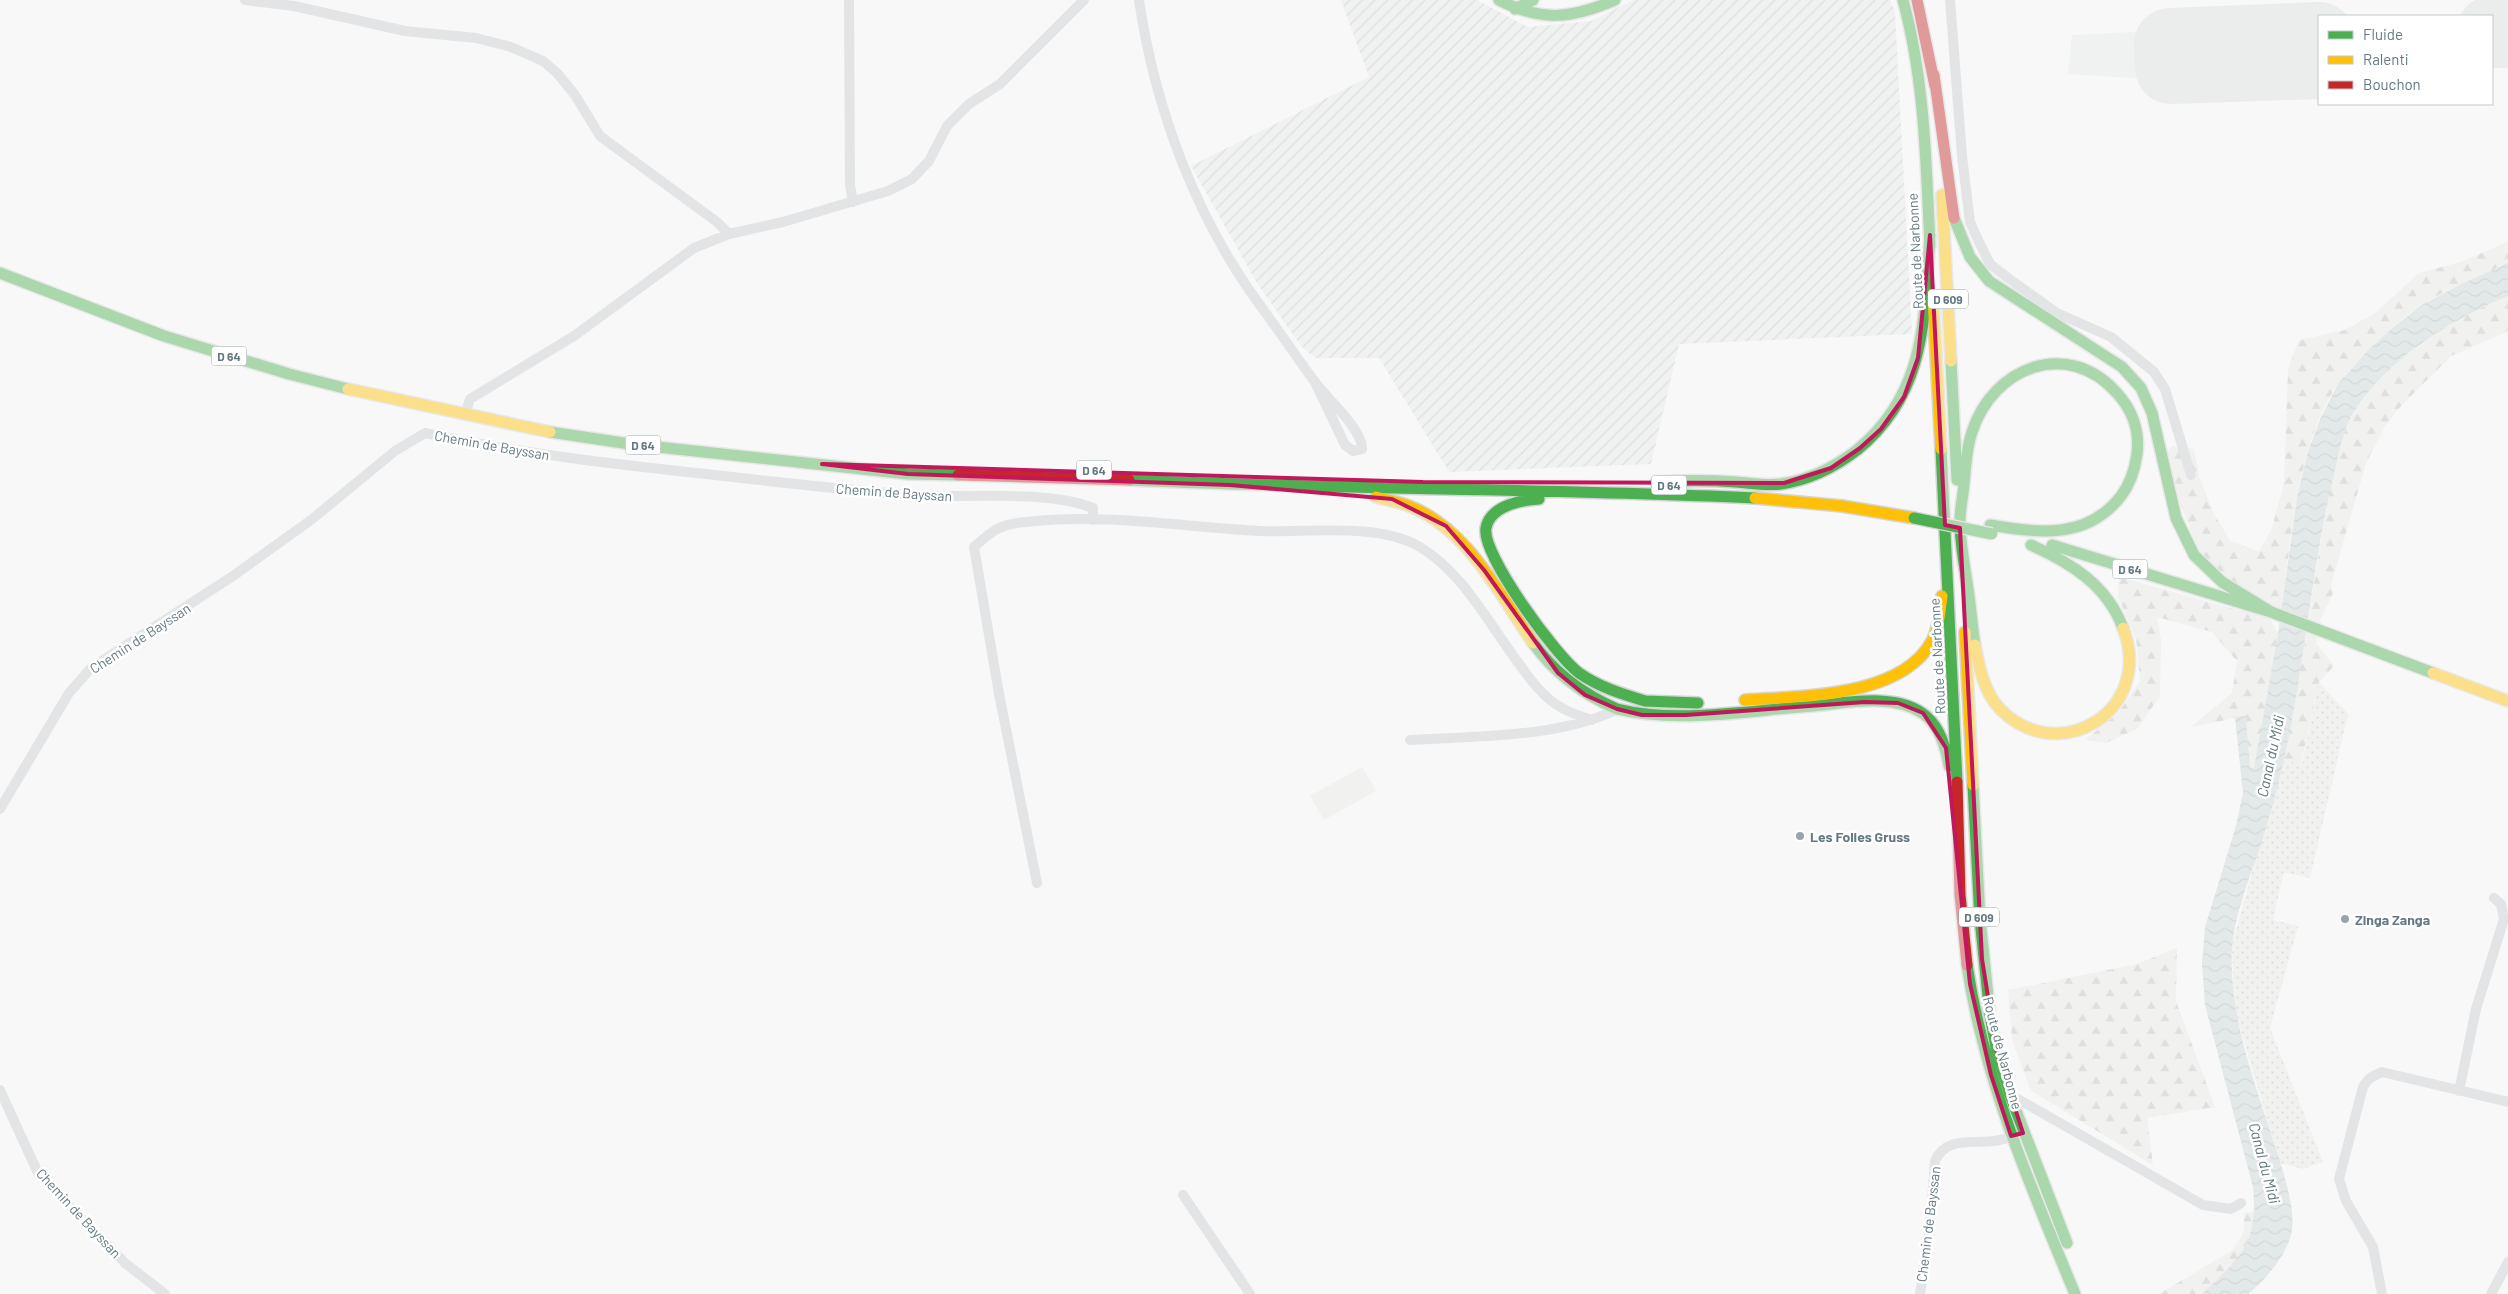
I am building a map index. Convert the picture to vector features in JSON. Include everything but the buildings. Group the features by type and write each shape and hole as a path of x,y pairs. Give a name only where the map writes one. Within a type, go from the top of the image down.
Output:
{"main road":[{"path":"1499,0 1525,14 1558,17 1597,8 1615,0"},
{"path":"1515,9 1533,0"},
{"name":"Route de Narbonne","path":"1903,0 1919,78 1930,235 1947,556 1963,925 1970,984 1991,1075 2011,1136 2075,1294"},
{"name":"Route de Narbonne","path":"1917,0 1934,75 1982,959 1995,1043 2010,1095 2023,1133 2087,1294"},
{"path":"1934,75 1954,221 1970,258 1989,281 2025,308 2092,347 2135,379 2147,398 2152,413 2177,522 2187,548 2220,581 2271,615"},
{"path":"1631,483 1691,480 1784,483 1831,468 1860,448 1881,429 1904,396 1918,358 1923,323 1930,235"},
{"name":"D 64","path":"0,273 172,339 289,374 374,396 465,415 568,435 630,444 908,474 1064,477 1230,485 1443,490 1568,490 1774,499 1914,513"},
{"path":"1991,530 2071,530 2091,522 2112,508 2127,491 2136,470 2139,444 2132,413 2119,392 2096,374 2074,365 2049,364 2023,370 2004,382 1986,399 1976,422 1967,451 1959,523 1974,646 1980,672 1990,694 2004,714 2024,727 2047,734 2071,732 2097,724 2115,708 2126,688 2130,668 2130,644 2120,618 2108,598 2086,576 2060,558 2023,543"},
{"name":"D 64","path":"822,464 918,464 1423,482 1631,483 1820,495 1991,530 2271,615 2508,708"},
{"path":"1230,485 1355,494 1392,499 1416,508 1446,526 1460,540 1484,570 1538,650 1558,673 1585,695 1617,709 1642,715 1686,715 1865,702 1898,703 1923,713 1936,729 1946,748 1961,871"},
{"path":"1690,495 1527,499 1504,508 1490,517 1485,529 1488,547 1552,645 1577,671 1609,690 1645,701 1683,704 1708,702"},
{"name":"D 64","path":"1991,530 2023,543 2271,615"},
{"path":"1733,701 1839,692 1867,686 1889,678 1913,663 1931,642 1940,613 1947,556"},
{"name":"D 64","path":"2326,636 2508,701"}],"street":[{"path":"245,0 294,6 405,31 476,38 511,47 542,61 557,73 575,95 600,136 717,222 729,234"},
{"path":"849,0 850,185 853,202"},
{"path":"465,415 470,399 574,336 694,248 729,234 783,222 888,191 912,179 929,161 947,126 969,104 1000,84 1084,0"},
{"path":"1139,0 1144,36 1184,170 1241,280 1315,382 1350,423 1362,444 1362,449 1353,451 1345,446 1315,382"},
{"path":"1950,0 1963,166 1970,222 1990,264 2058,312 2110,337 2154,372 2165,389 2191,475"},
{"name":"Chemin de Bayssan","path":"0,809 69,692 91,668 234,576 311,520 395,452 425,433 616,464 792,484 915,495 1015,497 1077,502 1093,508 1093,520"},
{"path":"1037,883 1000,694 974,547 995,528 1026,522 1093,520 1261,531 1362,532 1393,536 1418,546 1441,561 1460,583 1540,689 1563,709 1592,720"},
{"path":"1609,690 1617,709"},
{"path":"1410,740 1507,734 1572,725 1645,701"},
{"path":"2459,1091 2476,1009 2504,919 2501,904 2494,898"},
{"path":"2382,1294 2373,1247 2346,1201 2339,1178 2363,1087 2372,1076 2382,1072 2508,1102"},
{"path":"1991,1075 2010,1095 2203,1205 2231,1209 2241,1203"},
{"name":"Chemin de Bayssan","path":"0,1090 38,1173 125,1263 165,1294"},
{"name":"Chemin de Bayssan","path":"1920,1294 1930,1227 1935,1161 1939,1153 1946,1146 1956,1143 1994,1141 2023,1133"},
{"path":"1183,1195 1250,1294"},
{"path":"2491,1294 2508,1262"}],"highlighted area":[{"path":"1930,235 1945,525 1960,528 1982,959 1997,1053 2023,1133 2011,1136 1991,1075 1970,984 1946,748 1923,713 1898,703 1865,702 1686,715 1642,715 1617,709 1585,695 1558,673 1484,570 1446,526 1392,499 1230,485 908,474 822,464 1423,482 1784,483 1831,468 1860,448 1881,429 1904,397 1918,358"}],"shaded area":[{"path":"1341,0 1477,0 1528,27 1591,21 1633,0 1890,0 1895,12 1912,334 1679,344 1651,464 1449,472 1379,358 1315,358 1301,346 1257,283 1191,166 1369,77"},
{"path":"2493,15 2508,15 2508,66 2493,66"},
{"path":"2318,23 2318,74 2305,75 2289,88 2068,74 2072,35"}],"green space":[{"path":"2508,242 2508,263 2464,282 2422,305 2378,341 2357,361 2339,383 2325,406 2314,432 2305,462 2292,526 2281,614 2206,570 2163,459 2172,446 2194,449 2200,479 2214,514 2230,540 2259,552 2272,528 2284,482 2288,368 2299,340 2345,330 2374,314 2419,273 2460,262"},
{"path":"2508,296 2508,331 2451,356 2402,405 2385,426 2366,463 2331,585 2333,593 2319,623 2316,643 2334,666 2319,682 2301,764 2283,760 2300,671 2331,483 2340,443 2350,420 2363,399 2379,380 2418,345 2463,317"},
{"path":"2119,577 2270,619 2278,634 2255,768 2250,768 2246,716 2191,727 2232,693 2237,661 2212,632 2157,617 2161,640 2160,696 2137,729 2106,743 2085,740 2118,713 2140,681 2136,639 2118,597"},
{"path":"2319,682 2348,714 2310,878 2284,872 2273,920 2298,926 2270,1028 2323,1162 2303,1169 2280,1163 2234,1007 2232,945 2283,760 2302,764"},
{"path":"1362,767 1376,791 1324,820 1310,796"},
{"path":"2177,948 2176,1001 2215,1107 2147,1118 2153,1165 2031,1091 2012,1040 2008,990 2137,964"},
{"path":"2255,1211 2248,1239 2238,1258 2203,1294 2159,1294 2233,1250 2244,1231 2244,1213"}],"water":[{"name":"Canal du Midi","path":"2508,263 2508,296 2441,330 2399,361 2364,397 2351,417 2341,442 2319,546 2285,755 2265,830 2240,908 2232,947 2234,997 2238,1022 2251,1071 2287,1186 2292,1209 2292,1230 2290,1239 2275,1265 2262,1282 2248,1294 2202,1294 2227,1270 2244,1248 2253,1223 2254,1206 2253,1187 2205,1005 2202,964 2205,927 2236,826 2243,793 2235,717 2246,716 2250,768 2254,768 2278,634 2297,498 2308,451 2321,417 2338,384 2368,350 2422,305 2459,285"}],"runway":[{"path":"2493,32 2508,32"},
{"path":"2318,38 2170,44 2171,68 2318,63"}],"traffic: fast":[{"path":"1499,0 1529,12 1543,15 1570,14 1615,0"},
{"path":"1515,9 1533,0"},
{"path":"1903,0 1916,61 1920,92 1926,153 1930,246"},
{"path":"1954,218 1970,257 1989,281 2122,367 2141,388 2152,413 2176,518 2194,555 2222,582 2271,612"},
{"path":"1656,482 1706,481 1764,485 1781,484 1821,472 1857,450 1880,428 1897,404 1909,379 1918,352 1923,324 1930,235"},
{"path":"0,273 164,336 289,374 348,389"},
{"path":"1951,361 1957,480"},
{"path":"1975,645 1962,547 1960,512 1967,451 1972,432 1982,409 1996,391 2014,377 2034,367 2054,364 2076,366 2097,376 2122,399 2134,421 2136,429 2138,445 2135,465 2130,481 2121,496 2108,510 2078,527 2044,531 1990,525"},
{"path":"550,432 630,444 908,474 958,475"},
{"path":"1941,449 1957,782"},
{"path":"1129,480 1286,486 1599,492 1755,498"},
{"path":"1539,499 1515,503 1493,514 1486,528 1488,541 1495,559 1507,581 1538,627 1568,663 1579,673 1603,686 1645,701"},
{"path":"1914,518 1992,534"},
{"path":"2031,545 2060,560 2086,577 2108,599 2123,628"},
{"path":"2052,545 2271,612 2433,673"},
{"path":"1533,643 1550,664 1570,682 1592,697 1617,709"},
{"path":"1645,701 1698,703"},
{"path":"1617,709 1640,713 1690,716 1870,701 1898,703 1922,713 1933,723 1944,744 1949,766"},
{"path":"1973,785 1980,919 1990,1015 1997,1053 2010,1095 2067,1243"},
{"path":"1967,965 1975,1008 1997,1091 2026,1173 2075,1294"}],"traffic: slow":[{"path":"1942,195 1951,361"},
{"path":"1933,298 1941,449"},
{"path":"348,389 550,432"},
{"path":"1376,497 1409,506 1430,516 1448,530 1480,565 1533,643"},
{"path":"1755,498 1842,506 1914,518"},
{"path":"1745,700 1821,695 1874,684 1898,674 1917,660 1932,641 1938,625 1942,596"},
{"path":"1975,645 1986,687 2000,709 2024,726 2049,733 2073,731 2096,722 2114,705 2126,684 2129,657 2123,628"},
{"path":"1965,632 1973,785"},
{"path":"2433,673 2508,701"}],"traffic: jam":[{"path":"1917,0 1935,86"},
{"path":"1934,75 1954,218"},
{"path":"958,475 1129,480"},
{"path":"1957,782 1960,895 1967,965"}],"place":[{"name":"Les Folies Gruss","path":"1800,836"},
{"name":"Zinga Zanga","path":"2345,919"}]}
